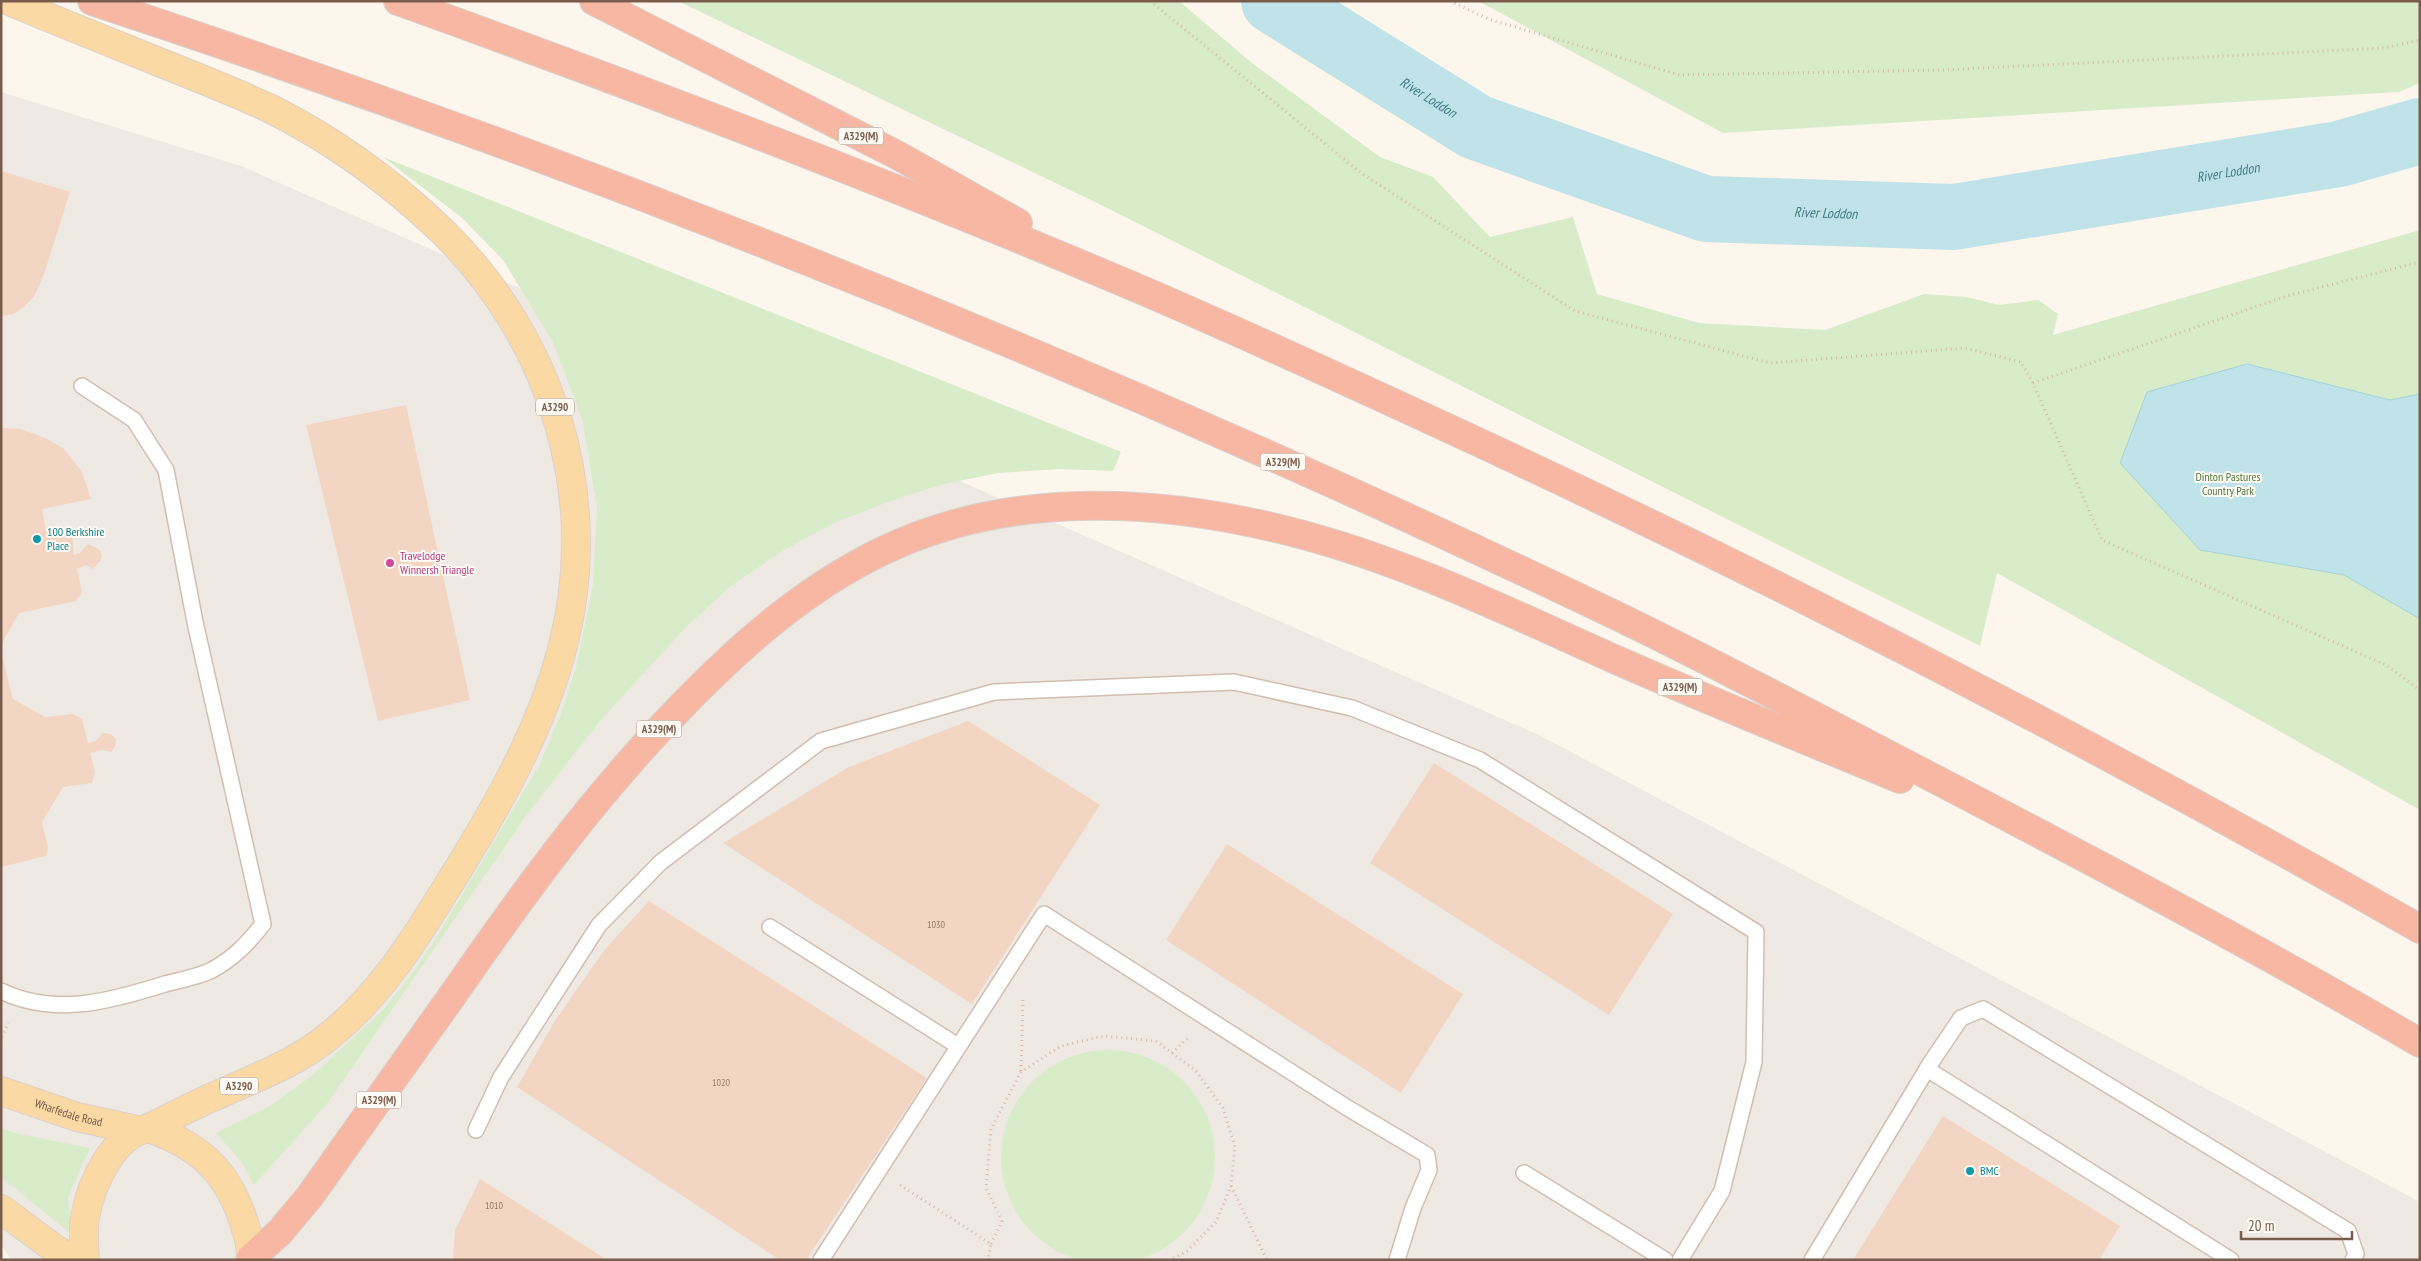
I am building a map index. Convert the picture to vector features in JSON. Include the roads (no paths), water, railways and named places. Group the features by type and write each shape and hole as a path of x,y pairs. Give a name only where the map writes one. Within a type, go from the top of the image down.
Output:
{"highway":[{"name":"A329(M)","path":"92,1 387,101 548,160 854,280 1034,354 1323,479 1620,618 2072,851 2233,938 2420,1043"},
{"name":"A329(M)","path":"398,1 736,125 1122,282 1329,373 1516,459 1867,630 2014,705 2240,826 2420,929"},
{"name":"A329(M)","path":"594,1 897,155 1122,282"},
{"name":"A329(M)","path":"250,1259 280,1232 310,1196 496,933 585,813 647,742 728,658 814,590 859,563 902,543 948,526 1013,511 1114,505 1186,512 1284,530 1369,556 1466,593 1643,672 2072,851"}],"main road":[{"name":"A3290","path":"9,1 271,110 337,148 377,176 428,219 467,257 497,294 533,354 549,389 560,424 573,498 575,556 570,612 562,651 538,720 488,819 403,956 376,991 348,1020 320,1043 258,1079 218,1094 143,1128"},
{"name":"Wharfedale Road","path":"1,1091 77,1117 143,1128 177,1137 200,1153 216,1169 227,1184 242,1216 250,1259"},
{"path":"84,1260 85,1218 90,1198 100,1173 116,1148 143,1128"},
{"path":"1,1209 55,1249 74,1260"}],"lane":[{"path":"1,991 16,998 51,1005 78,1006 116,999 211,970 241,951 263,924 230,771 194,622 166,470 134,420 82,386"},
{"path":"476,1130 501,1077 599,926 661,862 820,742 994,692 1234,682 1352,708 1480,760 1756,932 1754,1062 1722,1191 1680,1260"},
{"path":"821,1260 1044,914 1346,1107 1421,1149 1427,1155 1429,1170 1413,1208 1397,1260"},
{"path":"770,927 958,1046"},
{"path":"1812,1260 1927,1069 1961,1018 1983,1009 2348,1231 2356,1254 2353,1260"},
{"path":"1927,1069 2231,1260"},
{"path":"1524,1174 1664,1260"}],"water":[{"path":"2247,364 2390,400 2420,394 2420,619 2344,575 2200,550 2120,463 2147,392"}],"waterway":[{"name":"River Loddon","path":"1274,1 1476,127 1706,209 1954,217 2339,154 2420,131"}],"place":[{"name":"100 Berkshire Place","path":"37,539"},
{"name":"Travelodge Winnersh Triangle","path":"390,563"},
{"name":"BMC","path":"1970,1171"}],"park label":[{"name":"Dinton Pastures Country Park","path":"2228,484"}]}
